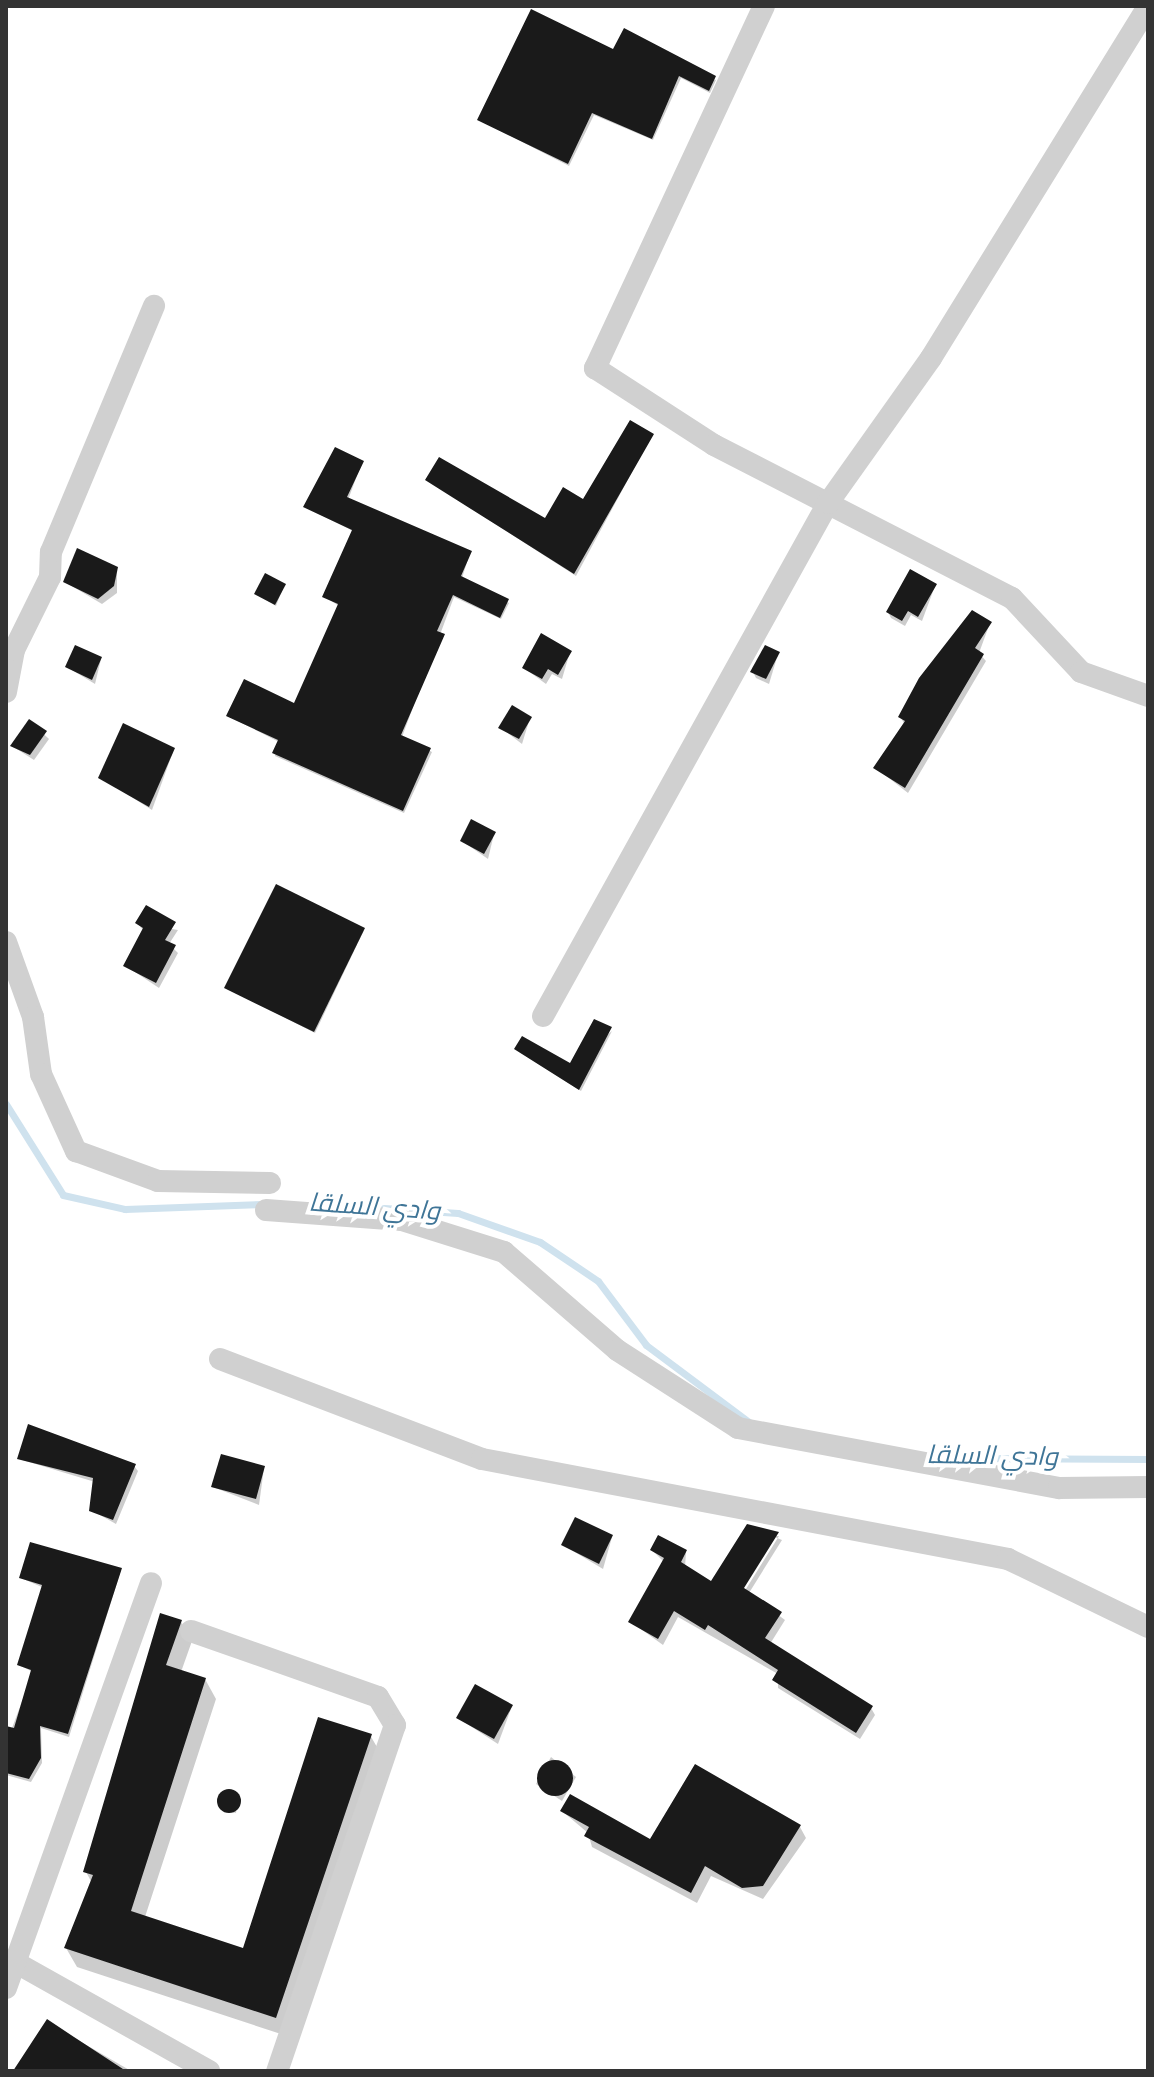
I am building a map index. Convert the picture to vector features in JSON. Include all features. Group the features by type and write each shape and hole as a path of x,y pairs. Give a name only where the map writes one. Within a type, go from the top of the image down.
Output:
{"street":[{"path":"764,6 595,368 714,445 1012,598 1081,672 1148,696"},
{"path":"543,1016 828,503 931,358 1148,7"},
{"path":"6,692 14,650 50,577 51,552 154,306"},
{"path":"6,942 33,1017 41,1074 76,1151 158,1181 270,1183"},
{"path":"266,1210 402,1220 504,1252 617,1350 738,1428 1059,1488 1148,1487"},
{"path":"220,1359 482,1459 1008,1559 1148,1627"},
{"path":"6,1988 13,1961 151,1583"},
{"path":"191,1631 378,1697 395,1725 277,2071"},
{"path":"13,1961 209,2071"}],"building":[{"path":"531,9 613,49 624,28 716,76 709,91 679,76 652,139 592,113 568,164 477,120"},
{"path":"630,420 654,434 574,574 425,480 439,457 545,518 563,487 583,499"},
{"path":"335,447 364,461 347,497 472,551 461,576 509,599 500,618 453,595 437,631 445,634 401,735 431,748 403,811 272,753 278,740 226,716 244,679 294,703 338,604 322,597 352,530 303,507"},
{"path":"77,548 118,567 114,586 98,599 63,582"},
{"path":"910,569 937,584 918,617 908,611 902,621 886,612"},
{"path":"265,573 286,584 275,605 254,594"},
{"path":"972,610 992,622 975,648 984,654 905,788 873,768 905,721 898,717 919,678"},
{"path":"541,633 572,651 558,675 548,669 542,679 522,668"},
{"path":"75,645 102,657 92,680 65,667"},
{"path":"765,645 780,652 766,679 750,672"},
{"path":"512,705 532,717 519,739 498,728"},
{"path":"29,719 47,731 30,755 10,746"},
{"path":"123,723 175,748 149,807 98,778"},
{"path":"471,819 496,832 484,854 460,841"},
{"path":"276,884 365,928 314,1032 224,988"},
{"path":"146,905 176,922 165,940 176,945 156,983 123,966 143,928 135,923"},
{"path":"594,1019 612,1027 579,1090 514,1049 522,1036 570,1063"},
{"path":"28,1424 136,1464 113,1520 89,1511 93,1478 17,1459"},
{"path":"221,1454 265,1466 256,1499 211,1487"},
{"path":"575,1517 613,1535 599,1564 561,1545"},
{"path":"747,1524 779,1532 744,1588 782,1612 765,1638 873,1706 856,1733 772,1680 778,1670 708,1625 705,1630 674,1611 658,1639 628,1622 664,1558 650,1550 658,1535 687,1550 681,1562 711,1581"},
{"path":"30,1542 122,1568 68,1734 40,1726 41,1758 29,1779 6,1773 6,1726 14,1728 31,1670 17,1665 42,1585 19,1578"},
{"path":"160,1613 182,1620 166,1665 206,1678 131,1911 243,1948 318,1717 372,1734 276,2018 64,1948 93,1875 83,1872"},
{"path":"475,1684 513,1705 494,1739 456,1718"},
{"path":"555,1760 568,1765 573,1778 568,1791 555,1796 542,1791 537,1778 542,1765"},
{"path":"695,1764 801,1825 763,1886 742,1888 705,1866 691,1893 584,1836 589,1827 560,1811 570,1794 650,1839"},
{"path":"229,1789 240,1796 241,1801 234,1812 229,1813 218,1806 217,1801 224,1790"},
{"path":"47,2019 74,2037 126,2071 13,2071"}],"waterway":[{"name":"وادي السلقا","path":"6,1104 63,1195 125,1209 264,1204"},
{"name":"وادي السلقا","path":"384,1208 458,1213 540,1242 598,1281 646,1345 749,1422"},
{"name":"وادي السلقا","path":"949,1458 1148,1459"}]}
